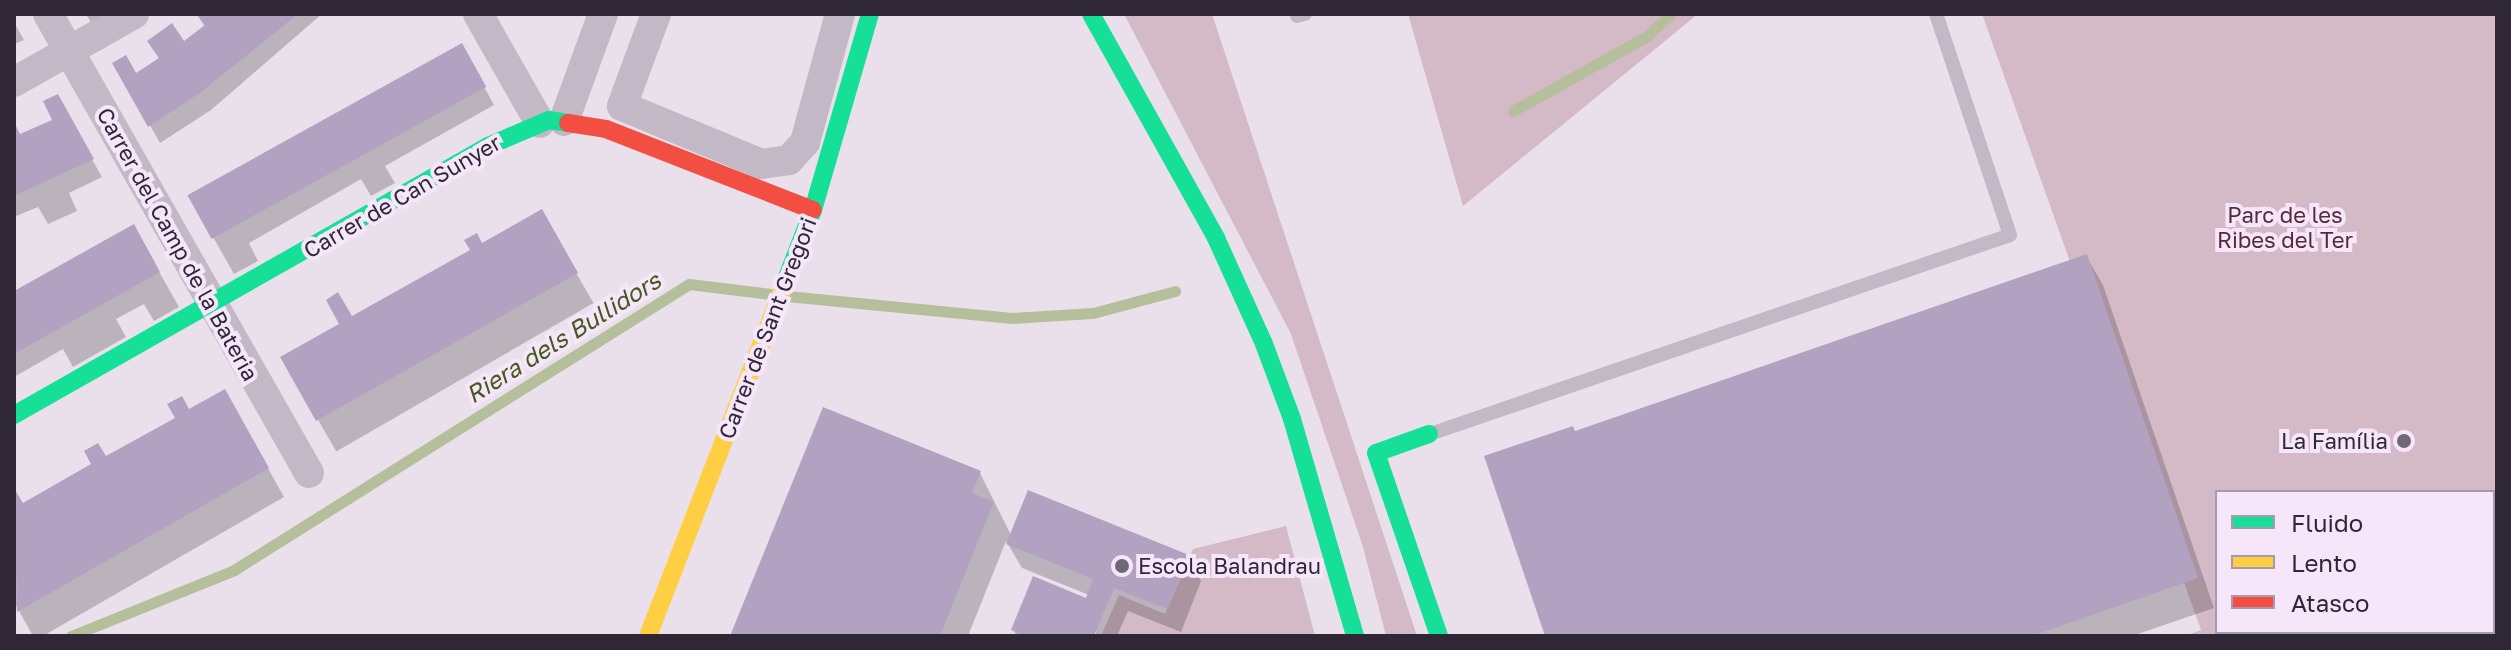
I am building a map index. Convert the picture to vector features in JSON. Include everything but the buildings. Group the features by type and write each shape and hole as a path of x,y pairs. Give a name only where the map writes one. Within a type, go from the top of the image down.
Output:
{"street":[{"name":"Carrer del Camp de la Bateria","path":"48,14 309,473"},
{"path":"14,82 134,14"},
{"path":"478,14 552,122 606,129 813,210"},
{"path":"552,122 603,14"},
{"path":"656,14 622,106 761,164 789,160 805,142 840,14"},
{"name":"Carrer de Sant Gregori","path":"648,636 813,210 870,14"},
{"path":"1091,14 1216,238 1264,344 1292,419 1355,636"},
{"name":"Carrer de Can Sunyer","path":"14,415 488,146 552,122"},
{"path":"1429,434 1376,453 1439,636"}],"lane":[{"path":"1429,434 2010,235 1936,14"}],"green space":[{"path":"1124,14 1212,14 1417,636 1386,636 1363,547 1291,334"},
{"path":"1408,14 1698,14 1463,206"},
{"name":"Parc de les Ribes del Ter","path":"1982,14 2497,14 2497,636 2185,636 2201,630"},
{"path":"1286,526 1315,636 1101,636 1119,595 1165,614 1193,549"}],"waterway":[{"name":"Riera dels Bullidors","path":"1513,111 1647,36 1671,14"},
{"name":"Riera dels Bullidors","path":"71,636 234,570 689,284 770,294"},
{"name":"Riera dels Bullidors","path":"787,296 1012,318 1093,313 1175,291"}],"traffic: fast":[{"path":"784,285 813,210 870,14"},
{"path":"1091,14 1216,238 1264,344 1292,419 1355,636"},
{"path":"14,415 488,146 549,120 568,123"},
{"path":"1429,434 1376,453 1439,636"}],"traffic: slow":[{"path":"648,636 784,285"}],"traffic: jam":[{"path":"568,123 606,129 813,210"}],"place":[{"name":"La Família","path":"2404,441"},
{"name":"Escola Balandrau","path":"1122,566"}]}
